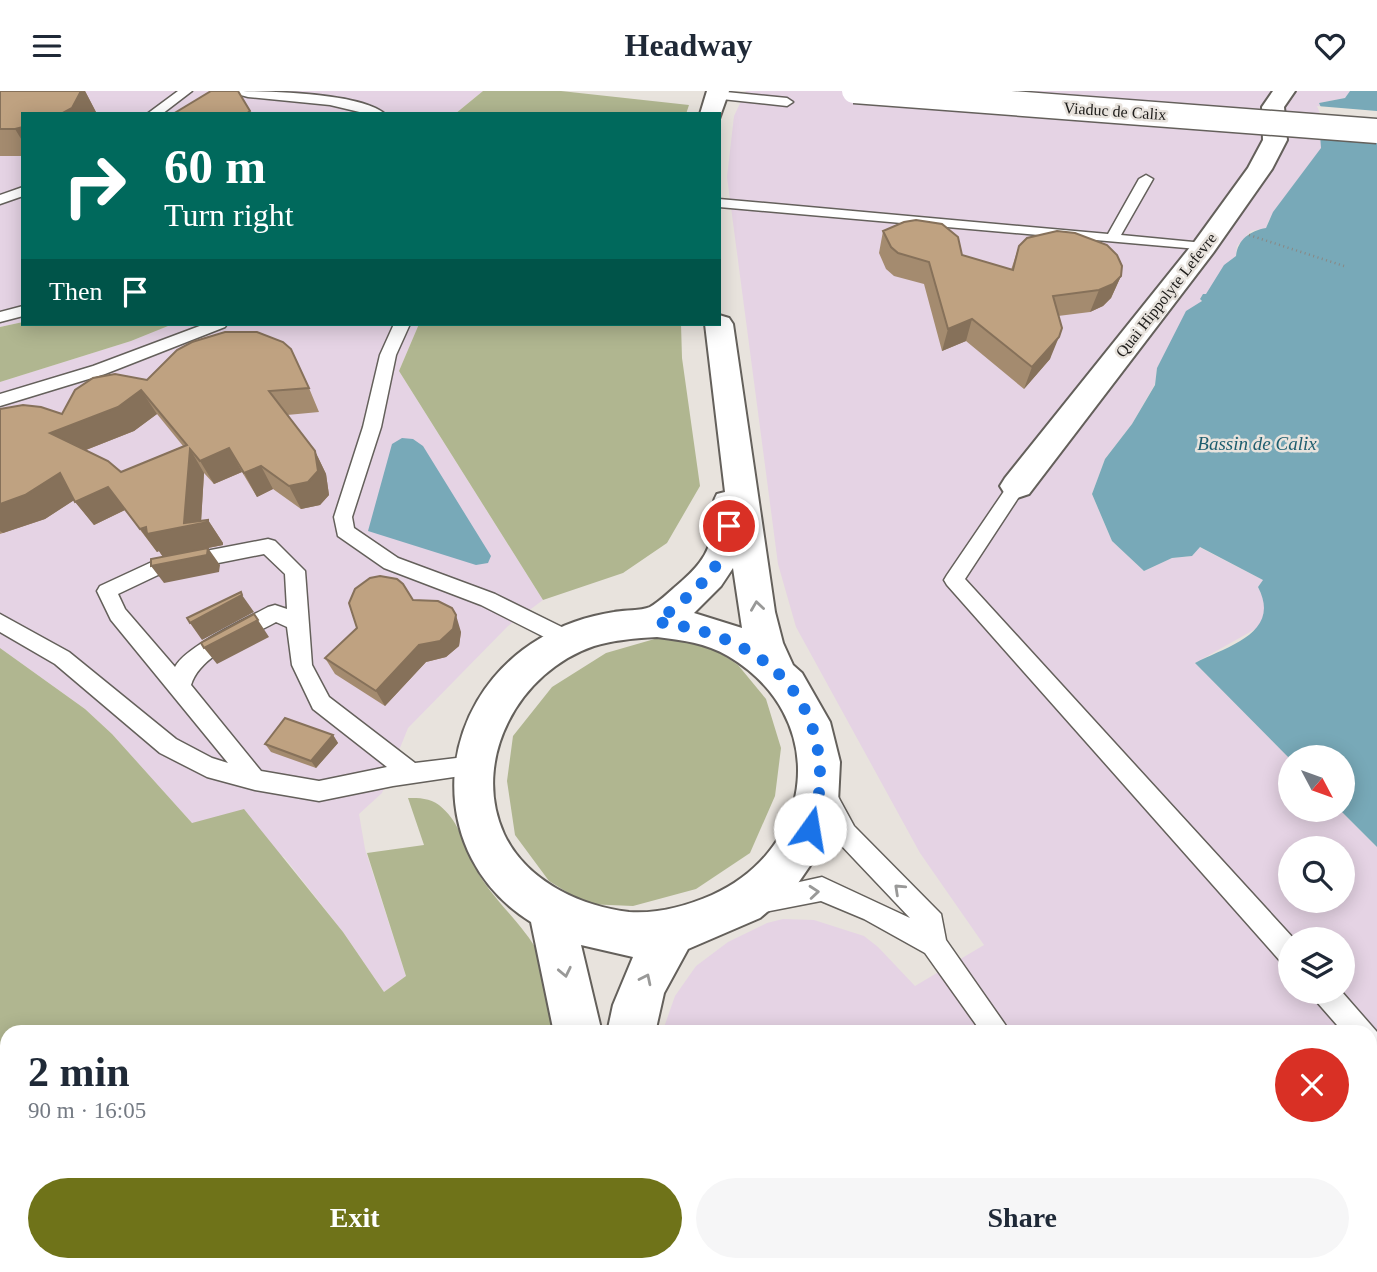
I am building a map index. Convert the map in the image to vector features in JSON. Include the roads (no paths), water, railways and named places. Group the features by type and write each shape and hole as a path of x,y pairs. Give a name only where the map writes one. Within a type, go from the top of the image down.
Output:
{"main road":[{"name":"Viaduc de Calix","path":"854,91 1377,131"},
{"name":"Viaduc de Calix","path":"1025,91 1377,117"},
{"name":"Quai Hippolyte Lefevre","path":"1017,486 1204,247 1270,152 1275,140 1273,107 1284,91"},
{"path":"719,326 730,427 743,495 757,612 764,643 776,671"},
{"path":"657,622 694,591 715,568 728,541 730,427"},
{"path":"657,622 691,626 722,636 751,651 776,671 796,695 811,722 819,753 820,785 810,829 785,869 747,903 724,915 673,932 631,934 589,927 551,912 523,892 500,868 484,840 474,811 472,766 484,722 499,697 519,674 543,655 569,640 607,627 657,622"},
{"path":"551,912 576,1025"},
{"path":"632,1025 644,981 673,932"}],"lane":[{"path":"156,112 186,91"},
{"path":"232,91 332,102 371,112"},
{"path":"715,100 787,101"},
{"path":"1112,239 1146,179"},
{"path":"0,200 21,192"},
{"path":"721,203 1204,247"},
{"path":"0,317 21,312"},
{"path":"0,400 99,370 214,326"},
{"path":"401,326 388,355 372,426 342,517 345,531 377,558 475,594 569,640"},
{"path":"1017,486 954,580 1278,940"},
{"path":"255,780 118,614 107,591 154,568 268,546 295,571 302,665 321,703 412,774"},
{"path":"180,687 186,666 216,645 275,613 297,622"},
{"path":"0,622 62,658 168,746 207,767 255,780 319,791 472,766"},
{"path":"820,785 846,834 932,923 934,944"},
{"path":"747,903 822,889 873,911 934,944 992,1025"},
{"path":"1336,1004 1355,1025"}],"water":[{"name":"Bassin de Calix","path":"1350,91 1377,91 1377,847 1353,823 1355,745 1278,747 1195,663 1236,644 1257,627 1263,616 1264,603 1258,587 1263,580 1200,547 1192,556 1172,558 1144,571 1112,541 1092,494 1105,459 1132,424 1155,385 1157,368 1186,311 1202,301 1200,299 1203,294 1206,294 1224,265 1236,256 1242,240 1255,231 1266,228 1273,212 1321,148 1320,134 1333,134 1319,103 1345,98"},
{"path":"402,438 413,439 423,446 491,556 488,563 476,565 368,531 392,444"}]}
